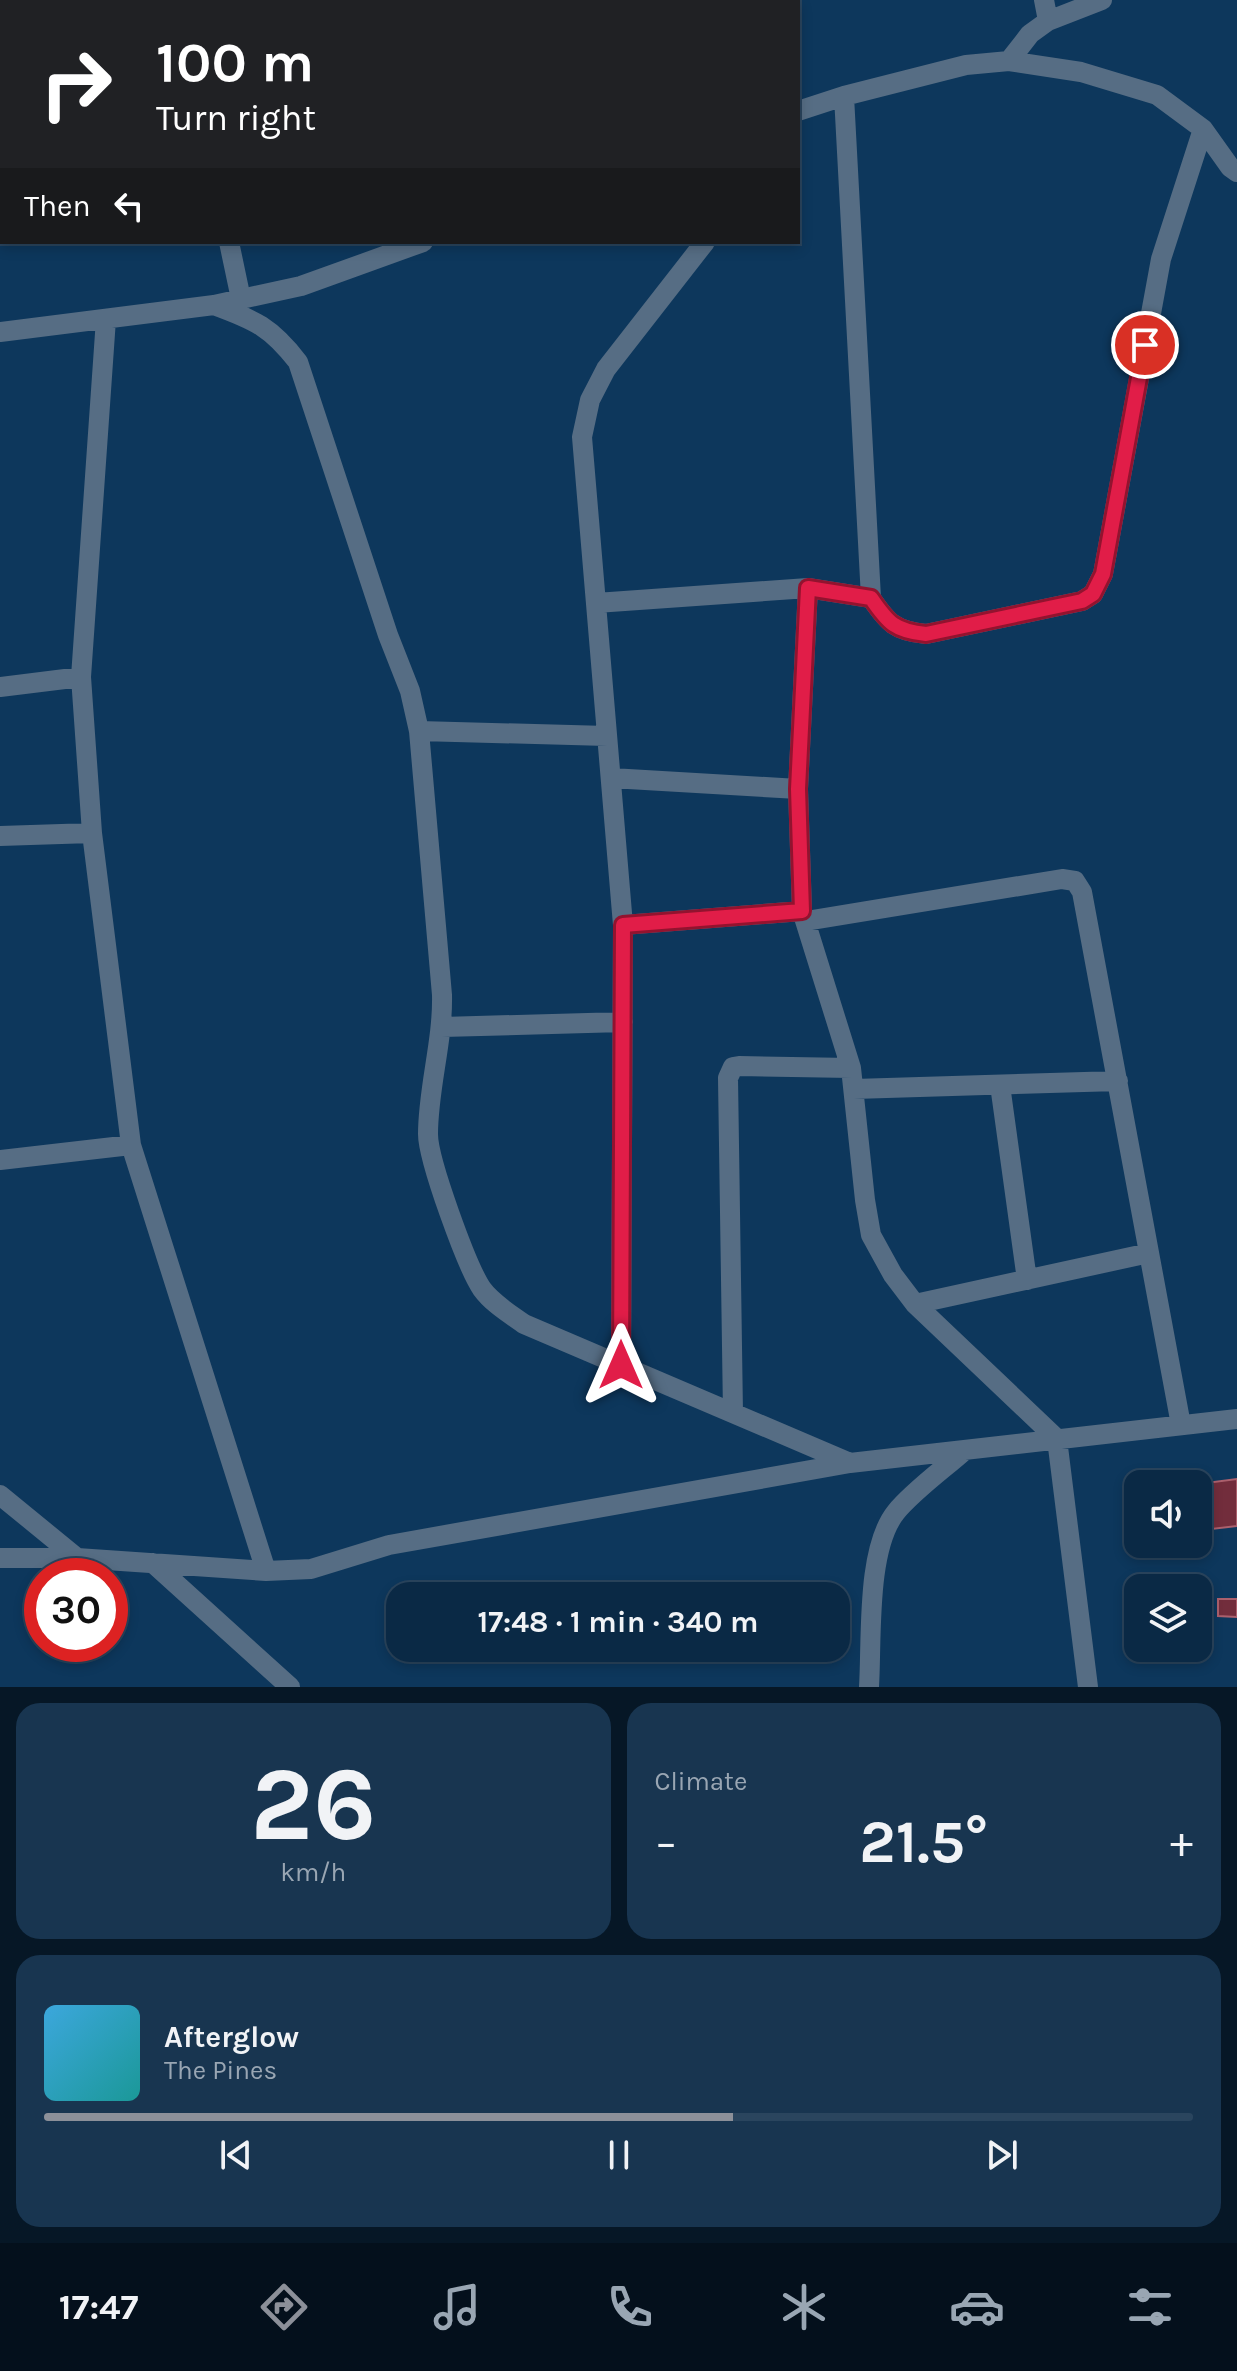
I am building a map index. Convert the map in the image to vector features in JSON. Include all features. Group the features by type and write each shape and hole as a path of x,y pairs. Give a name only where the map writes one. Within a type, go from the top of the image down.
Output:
{"street":[{"path":"1044,0 1048,21"},
{"path":"1009,61 1030,34 1048,21 1102,0"},
{"path":"802,114 844,96 966,65 1009,61 1081,72 1157,95 1203,129 1237,172"},
{"path":"844,96 871,598 885,618 903,632 926,634 1082,601 1093,594 1103,574 1161,259 1203,129"},
{"path":"229,244 241,299"},
{"path":"0,332 214,305 301,286 413,244"},
{"path":"621,1365 623,925 582,437 590,400 606,369 703,244"},
{"path":"214,305 251,318 279,337 298,362 388,635 410,691 419,731 442,995 442,1027 429,1122 430,1147 477,1281 483,1291 524,1324 850,1463"},
{"path":"106,319 81,677 92,833 131,1145 266,1571"},
{"path":"596,603 808,588 871,598"},
{"path":"808,588 798,789 804,916 851,1068 871,1235 893,1275 915,1304 1057,1439 1088,1687"},
{"path":"0,687 81,677"},
{"path":"419,731 607,736"},
{"path":"611,778 798,789"},
{"path":"0,836 92,833"},
{"path":"623,925 804,916 1062,879 1075,881 1082,892 1181,1425"},
{"path":"442,1027 623,1022"},
{"path":"733,1413 728,1078 733,1067 739,1066 851,1068"},
{"path":"854,1089 1118,1081"},
{"path":"1000,1085 1027,1280"},
{"path":"0,1160 131,1145"},
{"path":"915,1304 1149,1253"},
{"path":"128,1561 266,1571 311,1569 389,1545 850,1463 1237,1419"},
{"path":"869,1687 875,1568 882,1536 896,1511 965,1450"},
{"path":"0,1495 77,1558"},
{"path":"0,1558 24,1558"},
{"path":"153,1563 290,1687"}],"building":[{"path":"1237,1479 1237,1526 1212,1529 1212,1482"},
{"path":"1218,1599 1237,1599 1237,1617 1218,1616"}],"route":[{"path":"621,1365 623,925 802,911 798,789 808,588 871,598 885,618 903,632 926,634 1082,601 1093,594 1103,574 1145,345"}]}
